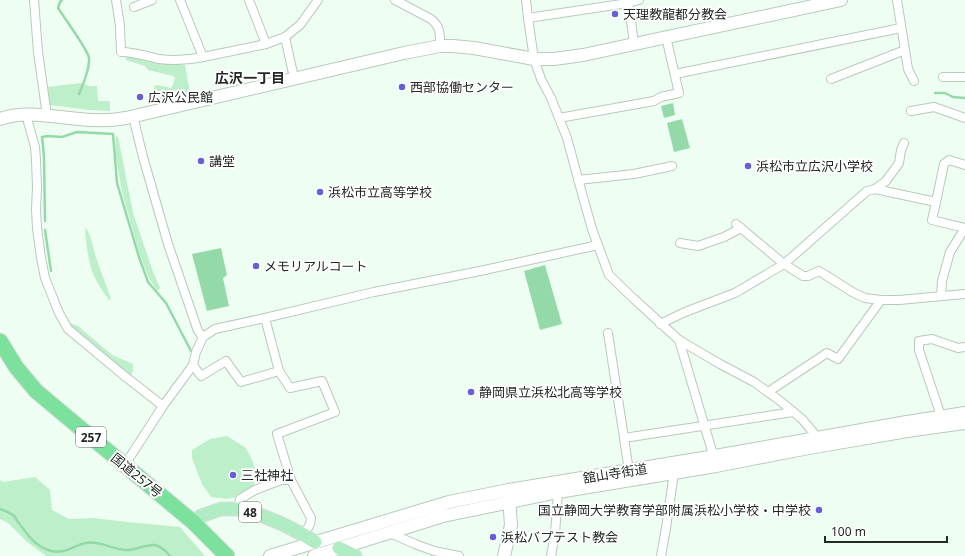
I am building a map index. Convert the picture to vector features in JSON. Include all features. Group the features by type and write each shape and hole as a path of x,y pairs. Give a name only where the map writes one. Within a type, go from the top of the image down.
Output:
{"highway":[{"name":"国道257号","path":"2,349 36,391 193,522 227,556"}],"main road":[{"name":"48","path":"193,522 201,516 221,509 238,509 255,513 280,523 316,542"},
{"path":"337,553 355,556"}],"street":[{"path":"34,0 38,52 47,116"},
{"path":"116,0 120,26 121,52 128,52 160,59 186,60 266,44 285,37 300,25 318,0"},
{"path":"134,7 152,0"},
{"path":"180,0 203,57"},
{"path":"249,0 266,44"},
{"path":"395,0 436,23 439,30 440,46"},
{"path":"526,0 534,59 567,138 592,229 609,275 660,324 679,340 754,382 802,419 818,438"},
{"path":"528,18 639,0"},
{"path":"897,0 908,69 914,81"},
{"path":"0,119 20,114 110,121 440,46 469,48 534,59 554,59 666,37 833,1"},
{"path":"628,2 634,43"},
{"path":"674,74 902,28"},
{"path":"285,37 294,78"},
{"path":"559,118 654,101 662,97 679,93 666,37"},
{"path":"831,79 905,50"},
{"path":"943,77 965,77"},
{"path":"910,111 934,107 965,118"},
{"path":"28,115 28,122 35,147 37,228 41,258 45,278 58,312 68,329 100,357 164,406"},
{"path":"129,117 143,157 168,244 198,331 204,337"},
{"path":"660,324 735,293 784,264 867,191 875,189 886,181 899,163 904,142"},
{"path":"941,296 942,281 950,252 965,228 932,220 944,164 950,160 965,165"},
{"path":"578,180 634,174 672,166"},
{"path":"875,189 936,202"},
{"path":"680,242 698,246 724,237 738,226 784,264 803,276 808,276 819,271 854,293 865,298 899,300 965,294"},
{"path":"126,466 128,460 193,365 196,352 204,337 215,328 598,245"},
{"path":"768,392 827,353 838,359 881,300"},
{"path":"265,318 279,371 290,388 322,381 335,412 277,434 291,480 310,518 310,524 304,535"},
{"path":"608,333 629,471"},
{"path":"941,416 919,350 919,341 932,339 958,348 965,347"},
{"path":"679,340 715,461"},
{"path":"193,365 201,376 226,361 241,382 279,371"},
{"path":"624,438 793,412"},
{"name":"舘山寺街道","path":"270,556 449,502 558,492 674,473 715,461 818,438 965,413"},
{"name":"舘山寺街道","path":"314,556 337,553 390,533 509,496 629,471 715,461 965,423"},
{"path":"661,556 674,473"},
{"path":"238,509 240,499 255,490 281,480 291,480"},
{"path":"551,556 555,534 558,492"},
{"path":"504,556 511,525 509,496"},
{"path":"390,533 415,544 459,556"}],"shaded area":[{"path":"126,56 185,65 190,92 157,100 154,86 159,85 170,88 172,87 175,78 173,76 148,70 145,66 126,60"},
{"path":"81,83 89,86 97,86 98,101 110,101 110,111 87,110 49,105 47,87"},
{"path":"673,103 675,115 664,118 661,106"},
{"path":"682,119 690,148 674,152 667,123"},
{"path":"118,136 133,213 160,288 157,291 148,276 139,252 122,192 115,151 116,137"},
{"path":"85,227 91,238 111,299 109,300 97,283 90,265"},
{"path":"221,248 227,275 223,278 229,306 207,311 192,254"},
{"path":"545,265 562,324 540,330 524,271"},
{"path":"67,322 78,326 112,355 133,364 131,376 71,328"},
{"path":"227,436 246,448 253,462 257,476 253,487 237,497 227,499 211,497 202,484 192,458 192,450 210,439"},
{"path":"35,477 50,490 52,510 69,519 93,518 180,527 205,556 46,556 26,541 8,523 0,519 0,480 3,482"}],"waterway":[{"path":"62,0 58,8 80,41 89,58 87,72 79,94"},
{"path":"935,93 945,93 953,97 965,98"},
{"path":"45,221 44,156 42,137 62,137 77,132 113,134 117,183 139,257 148,282 166,303 191,351"},
{"path":"45,230 51,271"},
{"path":"0,509 15,517 31,539 43,548 54,552 64,551 90,542 125,550 155,545 164,549 170,556"}],"place":[{"name":"天理教龍都分教会","path":"615,14"},
{"name":"西部協働センター","path":"402,87"},
{"name":"広沢公民館","path":"140,97"},
{"name":"講堂","path":"201,161"},
{"name":"浜松市立広沢小学校","path":"748,166"},
{"name":"浜松市立高等学校","path":"320,192"},
{"name":"メモリアルコート","path":"256,266"},
{"name":"静岡県立浜松北高等学校","path":"471,392"},
{"name":"三社神社","path":"233,475"},
{"name":"国立静岡大学教育学部附属浜松小学校・中学校","path":"819,510"},
{"name":"浜松バプテスト教会","path":"493,537"}],"district":[{"name":"広沢一丁目","path":"250,77"}]}
